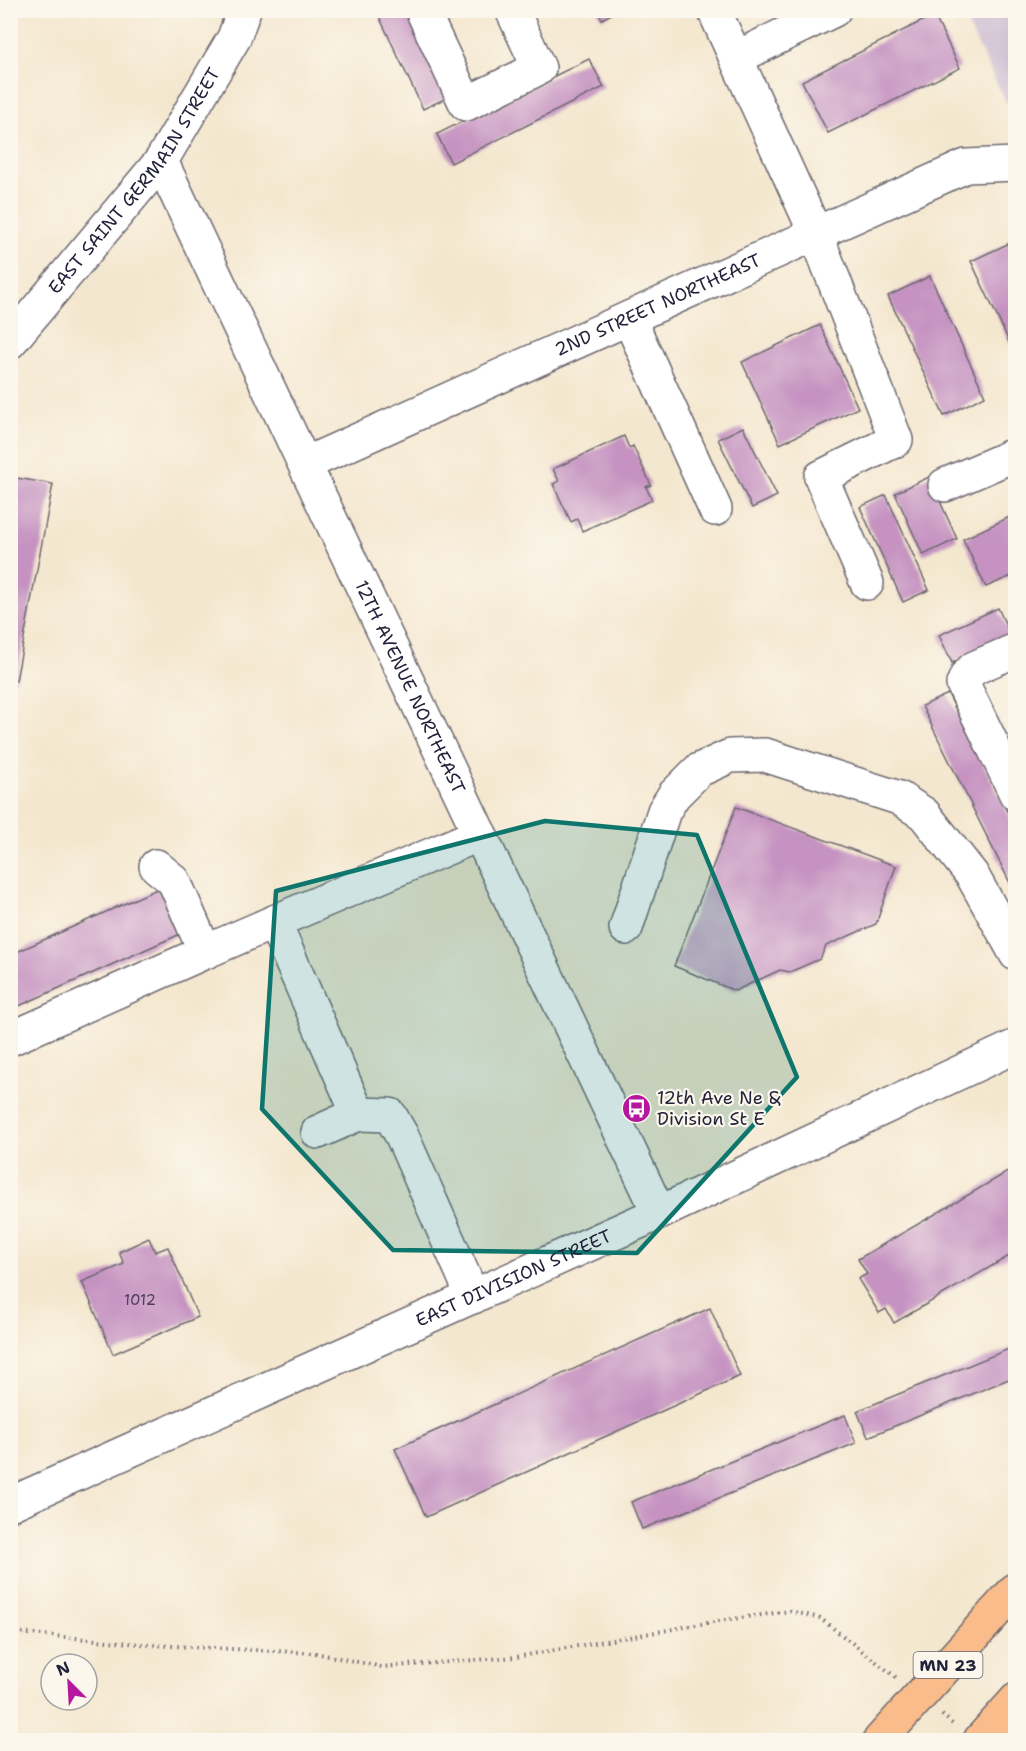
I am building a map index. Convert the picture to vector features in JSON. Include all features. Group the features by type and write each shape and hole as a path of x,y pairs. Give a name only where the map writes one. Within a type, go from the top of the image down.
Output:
{"highway":[{"name":"MN 23","path":"880,1740 1016,1589"},
{"path":"972,1737 1016,1700"}],"street":[{"name":"EAST SAINT GERMAIN STREET","path":"10,342 161,161 234,38 244,10"},
{"path":"422,10 466,104 539,68 512,10"},
{"path":"714,10 816,234 896,440 821,477 867,583"},
{"path":"736,58 834,10"},
{"name":"12TH AVENUE NORTHEAST","path":"161,161 659,1213"},
{"name":"2ND STREET NORTHEAST","path":"304,464 966,166 1016,164"},
{"path":"629,318 715,509"},
{"path":"945,485 1016,454"},
{"path":"1016,650 974,668 967,675 963,684 1016,794"},
{"path":"626,928 664,811 674,795 699,770 730,756 765,755 899,798 924,814 972,875 1016,954"},
{"path":"10,1039 480,834"},
{"path":"156,866 174,881 205,952"},
{"path":"274,922 358,1114"},
{"name":"EAST DIVISION STREET","path":"10,1504 659,1213 1016,1046"},
{"path":"318,1132 358,1114 390,1115 402,1136 473,1297"}],"path":[{"path":"10,1632 151,1645 315,1653 382,1667 516,1657 718,1620 790,1611 820,1618 972,1737"}],"highlighted area":[{"path":"545,821 697,835 797,1077 637,1253 393,1250 262,1109 276,891"}],"shaded area":[{"path":"961,11 1015,11 1015,105 1006,102"}],"building":[{"path":"376,10 409,10 451,96 423,109"},
{"path":"597,10 619,10 602,19"},
{"path":"934,15 960,68 828,133 802,81"},
{"path":"589,59 604,87 451,163 437,134"},
{"path":"1016,240 1016,347 1012,348 971,261"},
{"path":"930,276 985,396 944,416 888,296"},
{"path":"820,325 858,408 780,444 742,362"},
{"path":"743,427 777,496 752,508 718,439"},
{"path":"624,436 629,448 633,446 651,485 646,487 652,500 582,531 577,519 571,522 553,484 559,481 553,469"},
{"path":"10,477 53,484 16,681 10,680"},
{"path":"929,477 957,539 923,555 895,493"},
{"path":"886,495 929,590 903,602 860,507"},
{"path":"1016,514 1016,574 986,587 963,539"},
{"path":"998,608 1011,636 952,663 939,635"},
{"path":"948,694 1016,829 1016,890 1014,891 922,706"},
{"path":"736,807 896,866 876,924 826,946 820,959 790,972 780,970 735,991 674,966"},
{"path":"166,885 187,931 10,1010 10,955"},
{"path":"1016,1167 1016,1252 894,1323 886,1309 879,1313 858,1279 867,1274 858,1259"},
{"path":"149,1238 155,1252 168,1247 198,1317 113,1354 82,1282 124,1264 119,1252"},
{"path":"710,1308 740,1376 426,1517 395,1449"},
{"path":"1016,1346 1016,1376 868,1437 857,1411"},
{"path":"845,1415 856,1443 642,1529 631,1502"}],"place":[{"name":"12th Ave Ne & Division St E","path":"636,1108"}]}
